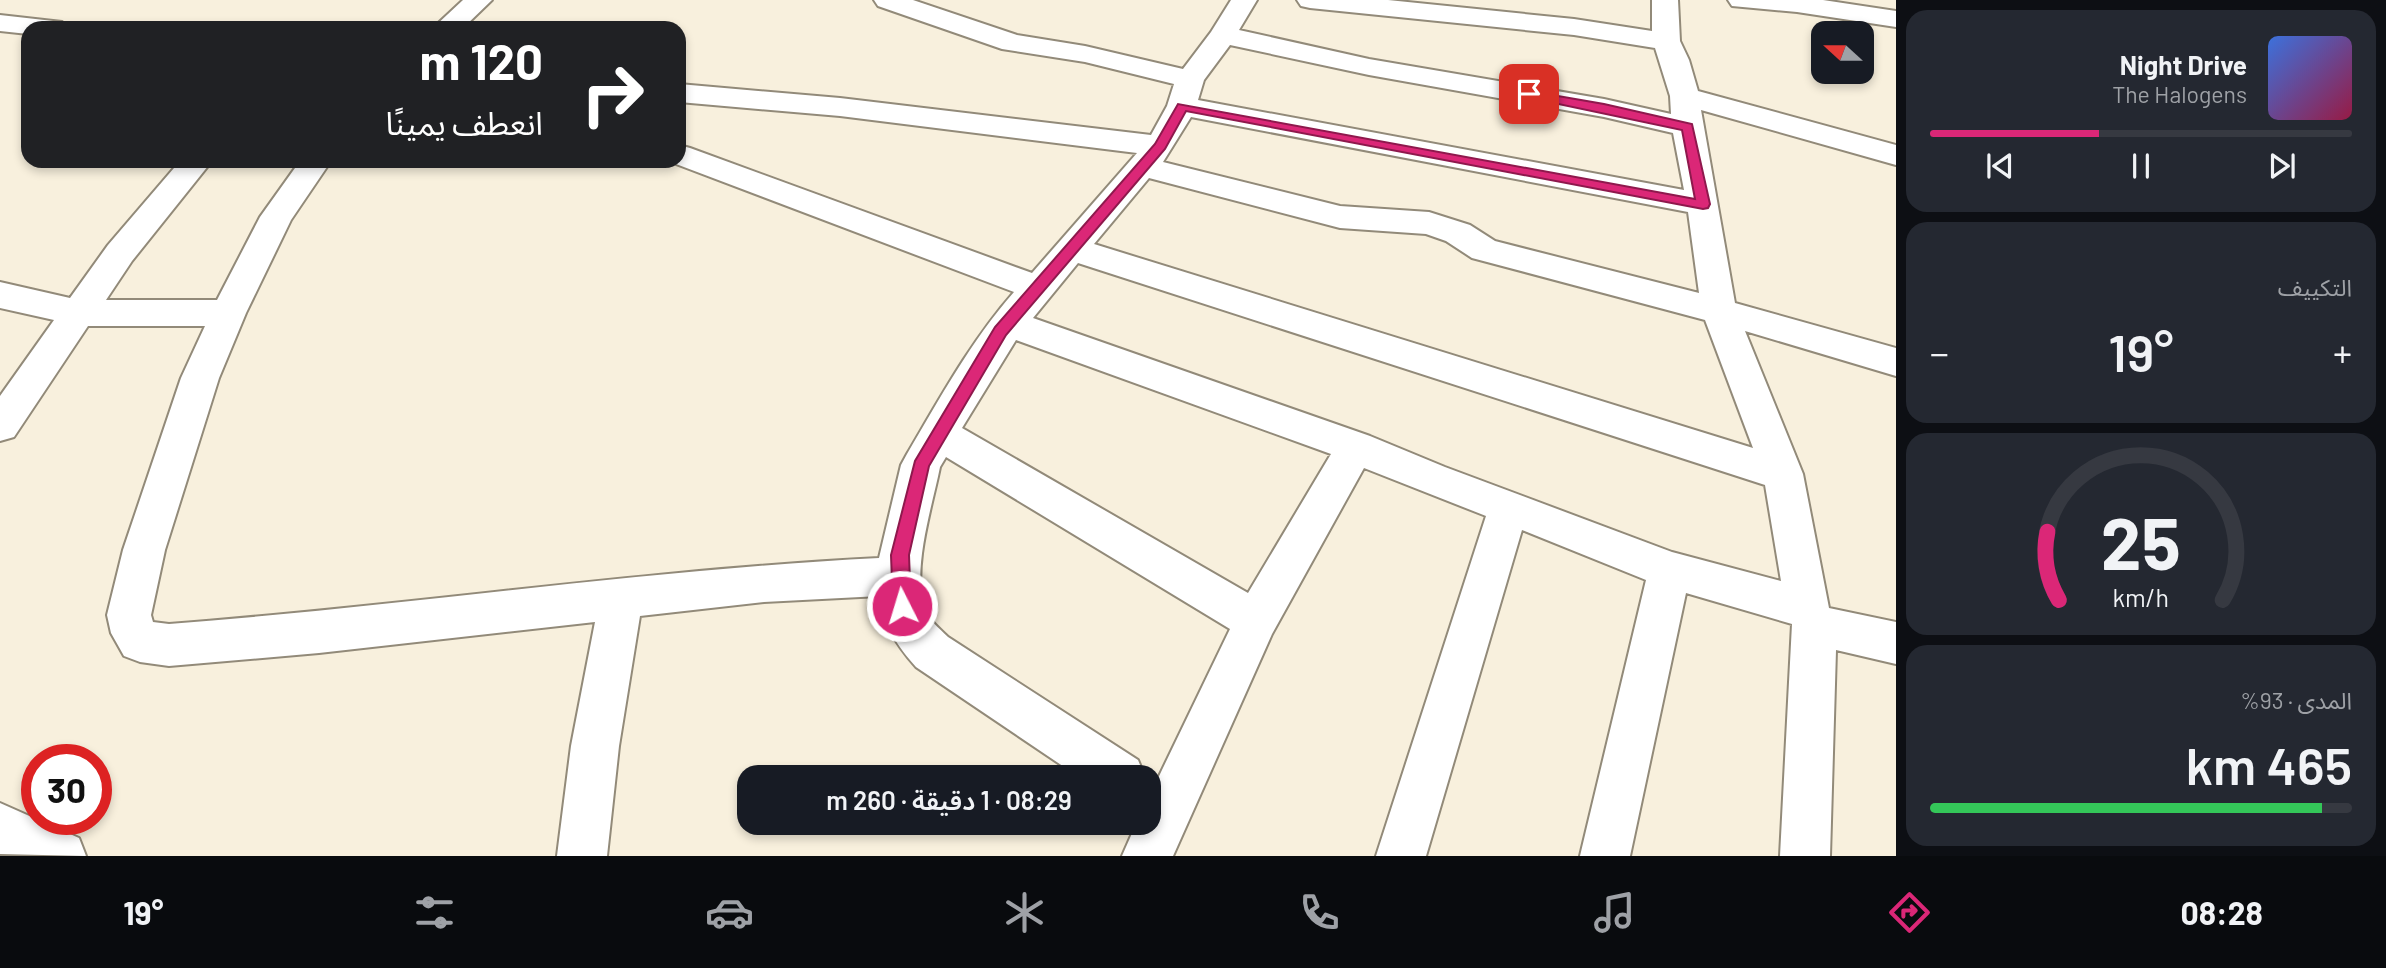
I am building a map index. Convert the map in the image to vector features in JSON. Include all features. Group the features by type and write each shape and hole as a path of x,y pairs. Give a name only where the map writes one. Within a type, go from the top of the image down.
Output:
{"street":[{"path":"455,21 479,0"},
{"path":"887,0 1012,43 1085,54 1186,93 1703,204"},
{"path":"1103,765 932,652 914,633 902,606 900,555 921,465 967,385 1008,323 1152,156 1186,93 1244,0"},
{"path":"1310,0 1574,27 1666,41"},
{"path":"1665,0 1666,41 1675,60 1686,112 1719,311 1783,474 1811,616 1805,856"},
{"path":"1741,0 1797,4 1896,19"},
{"path":"0,23 21,25"},
{"path":"1223,35 1369,67 1604,108 1686,112 1896,155"},
{"path":"686,94 853,108 1152,156 1340,217 1429,223 1458,233 1483,250 1719,311 1896,362"},
{"path":"686,158 1038,288"},
{"path":"0,426 120,253 191,168"},
{"path":"311,168 276,217 228,313 200,378 145,550 128,615 133,633 140,641 169,645 319,633 621,597 764,583 899,576"},
{"path":"1072,249 1783,474"},
{"path":"0,295 79,313 228,313"},
{"path":"1008,323 1356,447 1431,480 1509,507 1670,570 1896,643"},
{"path":"939,434 1256,621"},
{"path":"1161,797 1256,621 1356,447"},
{"path":"1401,856 1509,507"},
{"path":"1605,856 1670,570"},
{"path":"582,856 594,746 621,597"},
{"path":"0,828 61,856"},
{"path":"1147,856 1152,835"}],"route":[{"path":"902,606 900,555 921,465 1000,331 1144,167 1160,146 1182,106 1703,204 1687,127 1529,94"}]}
